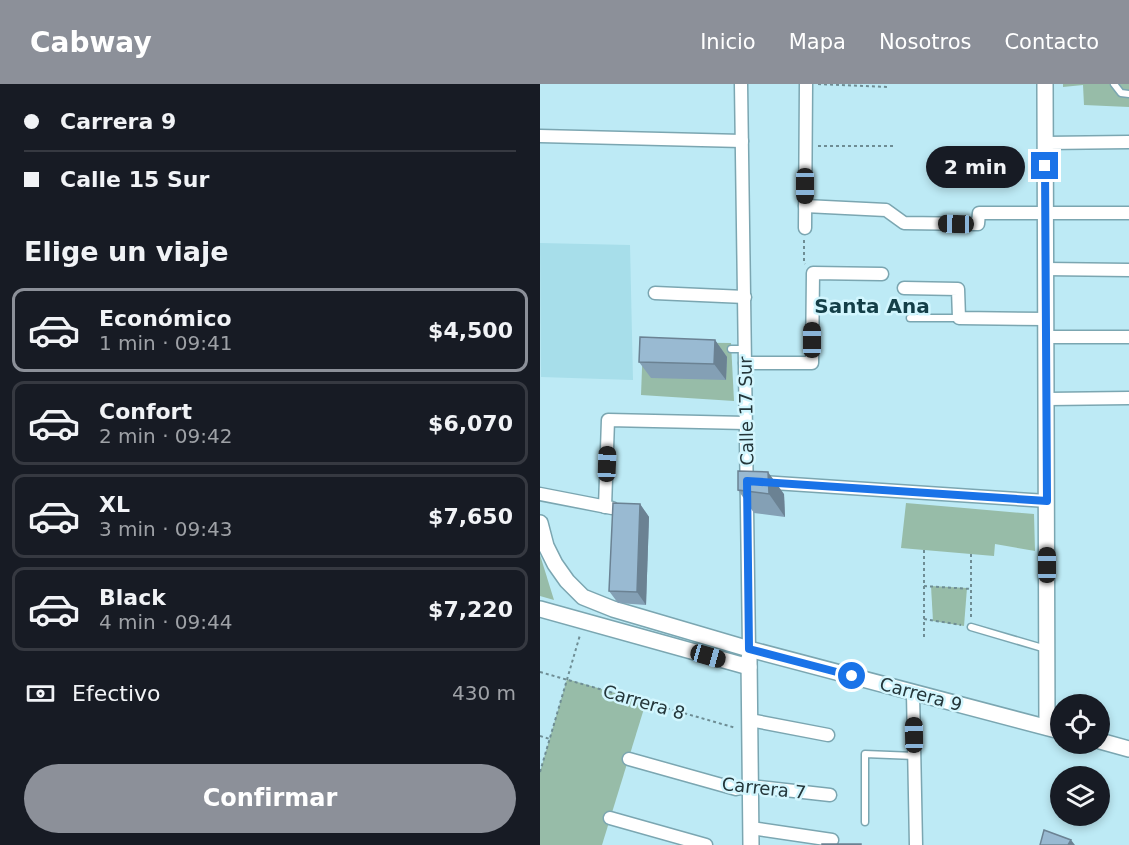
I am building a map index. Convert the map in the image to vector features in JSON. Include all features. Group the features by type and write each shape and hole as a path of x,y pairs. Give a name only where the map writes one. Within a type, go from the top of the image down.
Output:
{"street":[{"name":"Calle 17 Sur","path":"741,84 750,786 757,829 751,845"},
{"path":"805,228 808,84"},
{"path":"1045,84 1044,214 1048,399 1047,650 1051,694"},
{"path":"540,136 742,141"},
{"path":"1046,143 1129,142"},
{"path":"805,206 886,210 904,223 978,224 980,213 1129,213"},
{"path":"1045,269 1129,270"},
{"path":"745,363 812,363 813,273 882,274"},
{"path":"904,288 958,289 959,318 1046,319"},
{"path":"655,293 744,297"},
{"path":"1046,337 1129,337"},
{"path":"1048,399 1129,398"},
{"path":"605,507 608,420 746,423"},
{"path":"747,481 1047,501"},
{"path":"540,494 623,510"},
{"name":"Carrera 9","path":"540,523 546,546 567,581 583,597 627,615 1050,728"},
{"path":"540,609 749,667"},
{"path":"913,693 916,845"},
{"path":"749,725 828,735"},
{"path":"1110,744 1129,749"},
{"name":"Carrera 7","path":"629,759 736,789 750,786 830,795"},
{"path":"610,818 706,845"},
{"path":"757,829 832,840"}],"lane":[{"path":"1114,84 1121,93 1129,94"},
{"path":"910,318 959,318"},
{"path":"731,349 746,349"},
{"path":"971,627 1047,650"},
{"path":"865,822 865,754 915,756"}],"path":[{"path":"808,84 888,87"},
{"path":"806,146 894,146"},
{"path":"805,228 804,262 813,273"},
{"path":"924,550 924,637"},
{"path":"924,619 971,627 971,554"},
{"path":"924,585 971,589"},
{"path":"540,772 584,621"},
{"name":"Carrera 8","path":"540,672 749,725"},
{"path":"540,736 550,739"}],"shaded area":[{"path":"540,243 630,245 633,380 541,377"}],"green space":[{"path":"1063,84 1129,84 1129,107 1084,105 1083,85 1063,87"},
{"path":"643,342 731,343 734,401 641,395"},
{"path":"906,503 1034,514 1035,551 995,544 994,556 901,548"},
{"path":"540,555 554,600 540,596"},
{"path":"931,586 967,588 964,626 933,621"},
{"path":"567,679 646,702 602,845 540,845 540,772"}],"building":[{"path":"640,337 715,340 714,364 639,362"},
{"path":"738,471 768,472 769,494 738,490"},
{"path":"613,503 640,504 637,592 609,591"},
{"path":"1044,830 1071,840 1068,845 1040,845"},
{"path":"861,844 861,845 822,845"}],"district":[{"name":"Santa Ana","path":"872,306"}],"route":[{"path":"852,676 749,649 747,481 1047,501 1045,166"}]}
